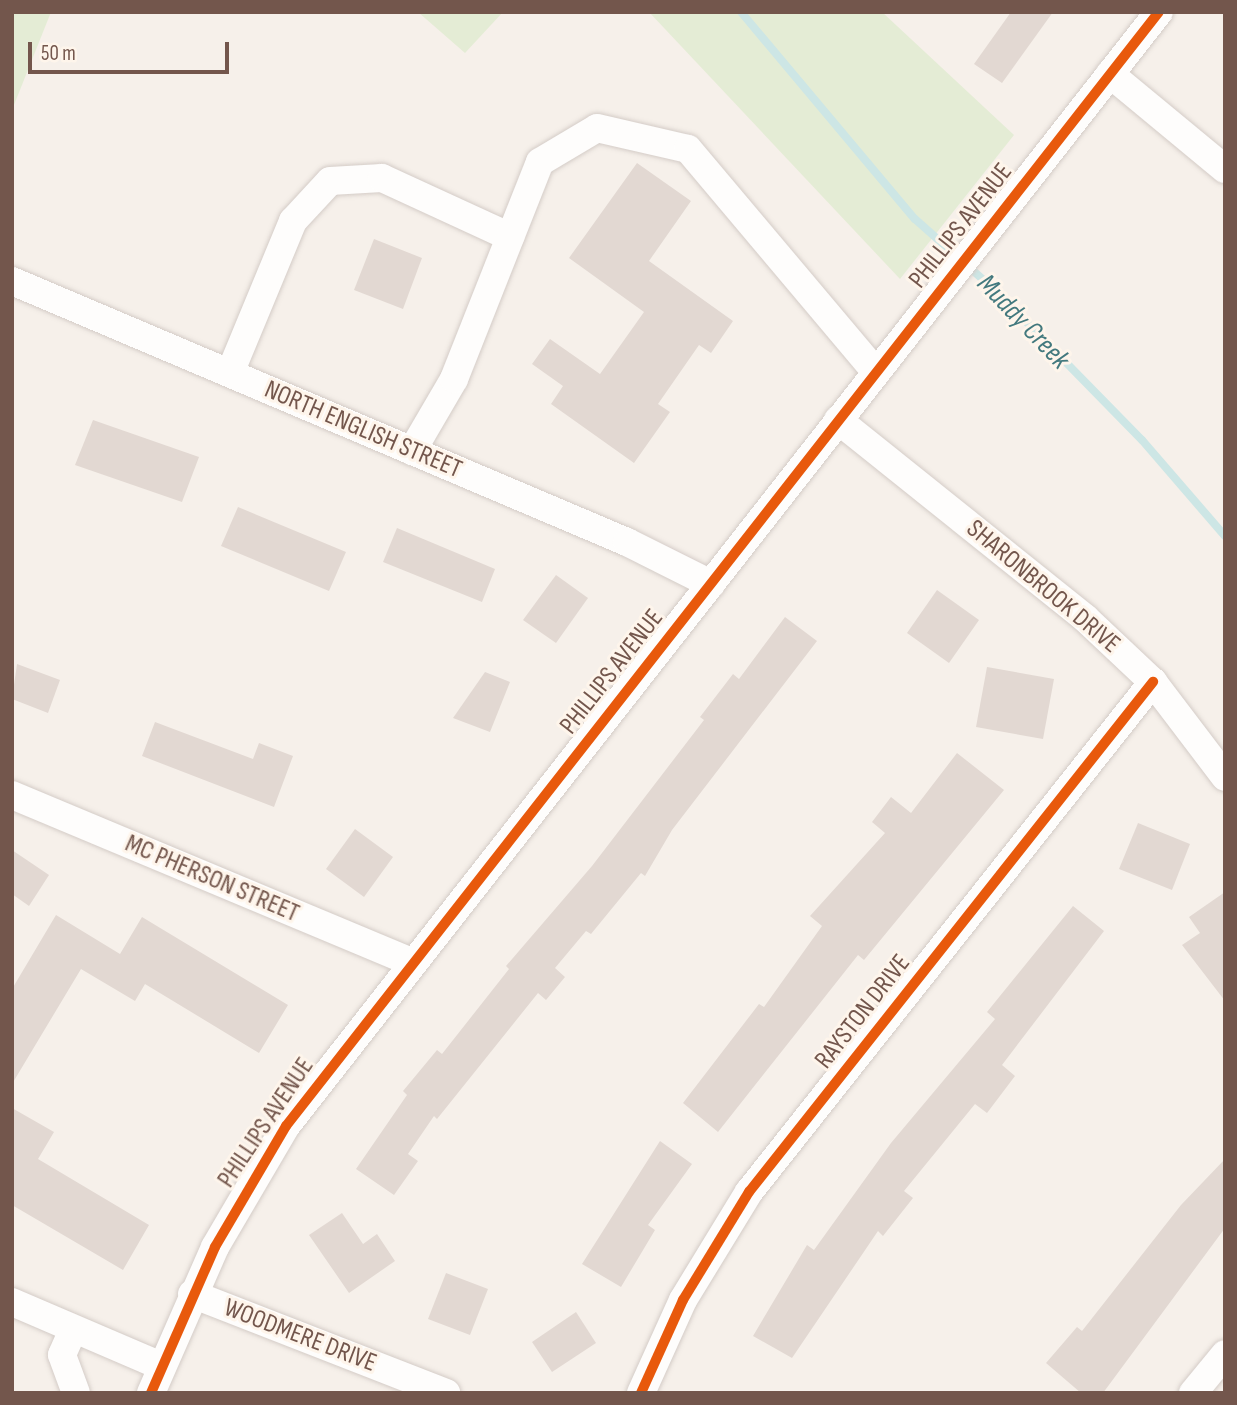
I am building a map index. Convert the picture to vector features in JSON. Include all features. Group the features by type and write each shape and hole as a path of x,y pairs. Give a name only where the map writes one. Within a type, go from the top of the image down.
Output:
{"street":[{"name":"PHILLIPS AVENUE","path":"151,1393 192,1294 266,1156 412,962 1159,12"},
{"path":"1110,74 1225,169"},
{"path":"412,451 454,379 540,162 597,128 688,149 876,372"},
{"path":"230,373 293,221 330,181 382,178 510,237"},
{"name":"NORTH ENGLISH STREET","path":"12,281 412,451 711,584"},
{"name":"SHARONBROOK DRIVE","path":"838,420 1085,618 1153,682 1225,777"},
{"name":"RAYSTON DRIVE","path":"641,1393 683,1300 749,1192 1153,682"},
{"name":"MC PHERSON STREET","path":"12,795 412,962"},
{"name":"WOODMERE DRIVE","path":"192,1294 446,1393"},
{"path":"12,1302 161,1366"},
{"path":"73,1330 62,1355 76,1393"},
{"path":"1193,1393 1225,1354"}],"green space":[{"path":"12,12 51,12 12,110"},
{"path":"418,12 503,12 465,53"},
{"path":"649,12 882,12 1014,135 900,279"}],"building":[{"path":"1011,12 1053,12 1002,83 974,64"},
{"path":"637,163 691,201 649,261 733,321 711,353 699,345 658,404 670,412 634,463 551,404 563,386 532,364 550,339 600,374 644,312 569,258"},
{"path":"374,239 422,258 403,309 354,290"},
{"path":"93,420 199,457 182,502 75,465"},
{"path":"238,507 346,552 329,591 221,546"},
{"path":"397,528 495,569 482,602 383,562"},
{"path":"556,575 588,598 556,643 523,620"},
{"path":"937,590 979,620 949,663 907,633"},
{"path":"785,617 817,641 672,830 645,876 641,873 591,934 586,931 555,968 565,977 546,1000 538,993 437,1119 434,1116 408,1154 418,1161 394,1195 356,1169 407,1095 403,1091 437,1050 442,1054 509,969 506,966 592,866 704,720 700,717 733,674 739,679"},
{"path":"17,664 60,680 48,713 12,699"},
{"path":"987,667 1054,679 1043,739 976,727"},
{"path":"485,672 510,682 490,732 453,718"},
{"path":"155,722 253,759 259,743 293,756 274,807 142,756"},
{"path":"957,753 1004,790 864,960 858,955 718,1132 683,1103 759,1004 764,1007 822,926 810,916 885,833 872,822 891,797 911,813"},
{"path":"1138,823 1190,844 1172,890 1119,869"},
{"path":"355,829 393,857 364,897 326,869"},
{"path":"12,850 49,875 29,906 12,894"},
{"path":"1225,892 1225,1001 1182,945 1200,933 1189,917"},
{"path":"1073,906 1104,931 1002,1065 1015,1076 987,1113 975,1104 904,1191 913,1198 883,1236 878,1231 792,1358 753,1336 807,1245 814,1250 891,1143 995,1019 987,1012"},
{"path":"56,915 120,954 142,917 288,1005 259,1053 145,984 135,1001 81,969 12,1084 12,989"},
{"path":"12,1108 54,1132 38,1159 149,1225 123,1270 12,1205"},
{"path":"660,1141 692,1164 648,1225 655,1230 621,1287 582,1264"},
{"path":"1225,1159 1225,1228 1103,1393 1081,1393 1046,1363 1077,1327 1082,1331 1181,1205"},
{"path":"342,1213 363,1244 377,1234 395,1261 349,1293 309,1235"},
{"path":"446,1273 488,1289 470,1335 428,1319"},
{"path":"576,1312 596,1343 552,1372 532,1342"}],"waterway":[{"name":"Muddy Creek","path":"741,12 915,219 998,293 1142,440 1225,536"}],"cycle path":[{"path":"151,1393 215,1247 286,1126 1159,12"},
{"path":"641,1393 683,1300 749,1192 1153,682"}]}
